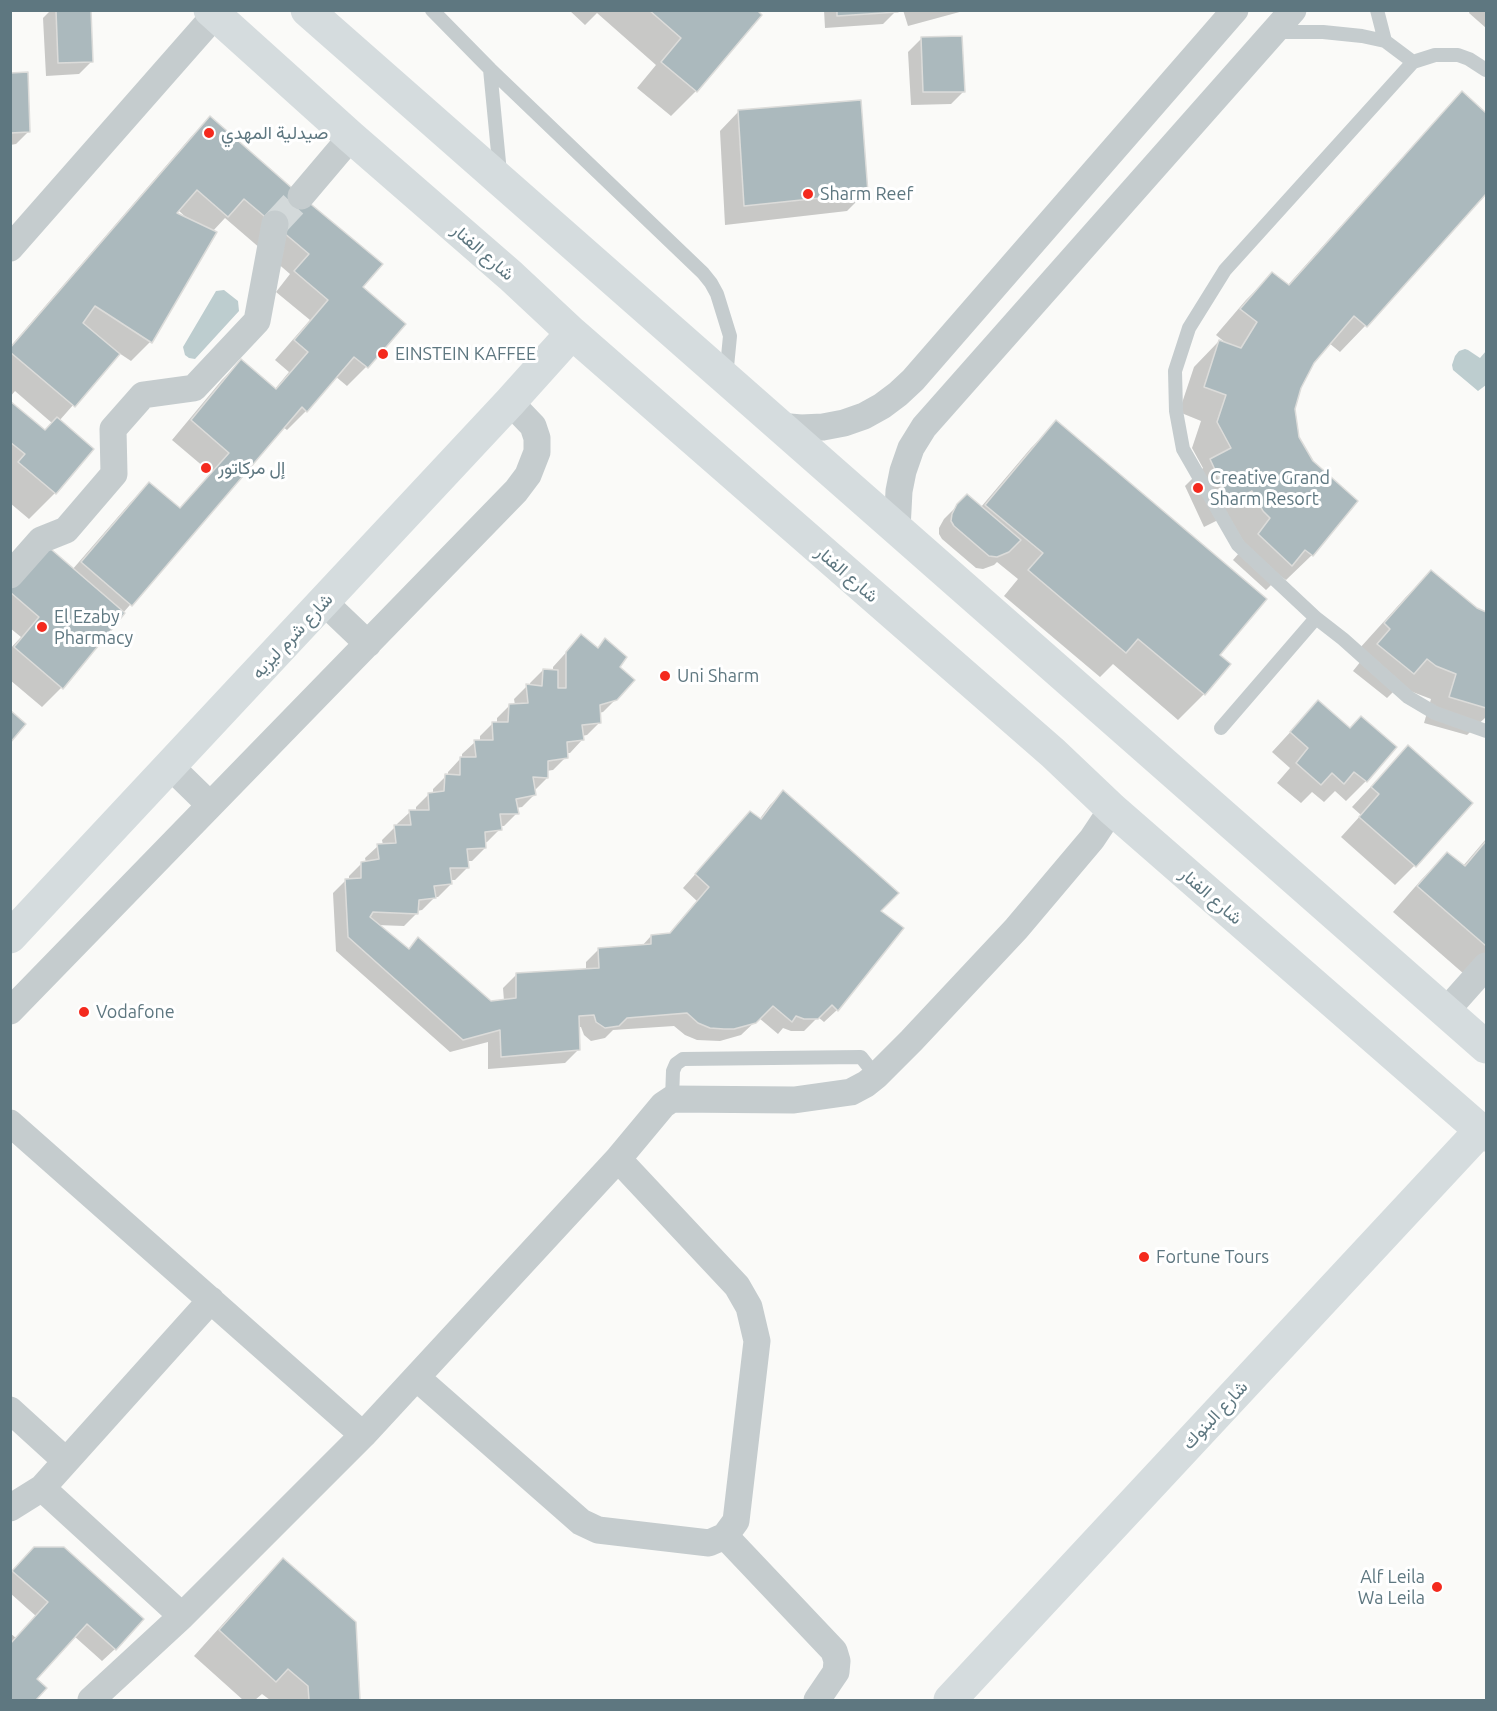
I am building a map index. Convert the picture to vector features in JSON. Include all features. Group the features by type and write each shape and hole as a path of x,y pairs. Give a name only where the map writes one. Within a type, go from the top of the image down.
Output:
{"main road":[{"path":"307,10 1486,1047"},
{"name":"شارع الفنار","path":"212,13 511,276 572,333 1053,753 1112,809 1484,1132"},
{"name":"شارع شرم ليزيه","path":"10,937 572,333"},
{"name":"شارع البنوك","path":"950,1701 1484,1132"}],"street":[{"path":"779,426 823,427 844,423 864,416 898,394 1235,10"},
{"path":"897,529 899,491 903,471 911,448 924,427 1293,10"},
{"path":"10,248 212,13"},
{"path":"301,196 351,137"},
{"path":"10,575 41,540 66,531 114,474 113,429 143,395 194,388 257,321 275,224"},
{"path":"10,1011 516,491 528,475 537,452 537,438 533,426 510,402"},
{"path":"324,602 368,644"},
{"path":"170,766 210,805"},
{"path":"91,1701 182,1616 363,1435 618,1159 663,1105 672,1099 794,1100 851,1092 866,1084 1016,929 1092,839 1112,809"},
{"path":"1446,1011 1486,966"},
{"path":"10,1123 363,1435"},
{"path":"417,1378 581,1522 598,1530 709,1543 725,1536 736,1521 757,1341 748,1307 737,1286 618,1159"},
{"path":"10,1508 42,1488 211,1300"},
{"path":"10,1410 66,1461"},
{"path":"42,1488 182,1616"},
{"path":"725,1536 834,1650 837,1661 836,1672 817,1701"}],"lane":[{"path":"432,10 711,283 717,294 730,336 726,379"},
{"path":"1377,10 1384,41"},
{"path":"1274,32 1323,32 1362,36 1384,41 1413,62"},
{"path":"1486,70 1458,55 1435,55 1413,62 1225,270 1189,328 1175,371 1176,411 1183,449 1239,545 1316,618 1408,697 1435,713 1486,730"},
{"path":"490,69 501,181"},
{"path":"1221,729 1316,618"},
{"path":"672,1099 673,1071 676,1064 683,1059 861,1057 876,1076"}],"shaded area":[{"path":"224,290 238,301 239,311 195,359 189,358 185,355 183,347 216,291"},
{"path":"1465,349 1480,358 1486,351 1486,385 1478,391 1453,370 1455,356 1459,351"}],"building":[{"path":"56,10 91,10 93,62 58,63"},
{"path":"649,10 757,10 762,15 697,92 661,62 681,38"},
{"path":"837,10 898,10 898,12 837,16"},
{"path":"962,36 965,92 923,92 921,37"},
{"path":"28,72 30,132 10,133 10,73"},
{"path":"1462,91 1486,113 1486,194 1367,327 1354,316 1314,363 1301,388 1295,409 1299,437 1313,461 1358,501 1313,556 1305,550 1292,566 1258,534 1270,518 1263,511 1252,491 1230,502 1210,459 1231,448 1217,422 1226,395 1204,387 1219,340 1241,348 1257,322 1240,309 1272,272 1289,285"},
{"path":"861,100 868,193 744,206 738,110"},
{"path":"210,116 383,264 363,287 406,324 368,368 354,357 307,412 302,407 132,606 81,562 149,482 180,508 229,453 191,420 241,359 276,389 308,352 294,340 328,300 294,271 309,254 244,199 228,217 197,190 177,213 217,232 152,343 95,306 83,323 120,354 75,407 10,352 10,348"},
{"path":"10,401 45,430 57,417 94,449 56,494 18,462 25,454 10,442"},
{"path":"1056,420 1267,599 1220,655 1231,664 1205,695 1138,639 1126,653 1028,570 1043,553 985,505"},
{"path":"967,494 1021,540 1009,552 997,557 989,556 954,526 951,521 952,514 957,504"},
{"path":"45,544 125,613 63,689 14,647 39,617 10,592 10,584"},
{"path":"1431,570 1477,608 1486,612 1486,708 1449,697 1456,674 1436,666 1427,659 1414,674 1377,644 1390,629 1384,623"},
{"path":"581,634 598,648 605,638 627,657 620,667 635,680 617,700 600,705 601,723 582,725 584,740 567,742 568,758 548,761 548,778 533,777 536,795 516,799 519,814 500,814 502,830 485,832 486,848 467,849 469,868 450,868 452,884 434,886 436,898 419,900 418,914 373,912 370,917 409,949 418,937 491,1001 516,998 516,973 599,968 598,948 651,944 651,935 670,933 709,887 695,874 750,811 761,819 783,790 899,893 881,911 904,928 838,1011 832,1005 818,1019 804,1019 796,1016 792,1022 773,1006 756,1023 734,1029 710,1028 698,1023 687,1013 627,1018 619,1026 605,1028 596,1022 594,1015 579,1016 580,1050 501,1057 500,1030 463,1040 348,937 345,879 361,878 361,862 379,859 377,844 396,843 394,825 411,825 409,810 429,810 428,793 444,791 445,774 460,775 460,757 476,757 474,740 493,740 492,722 508,722 509,704 528,703 526,684 542,686 543,669 558,670 558,688 566,688 566,652"},
{"path":"1318,700 1350,728 1361,716 1397,747 1367,782 1354,772 1344,784 1332,773 1321,785 1296,763 1308,748 1290,732"},
{"path":"10,710 26,724 10,743"},
{"path":"1408,745 1473,803 1416,867 1359,817 1379,794 1371,787"},
{"path":"1486,841 1486,946 1417,886 1447,852 1465,866"},
{"path":"34,1547 64,1547 144,1619 116,1650 87,1624 37,1679 47,1688 36,1700 10,1700 10,1644 48,1602 12,1571"},
{"path":"283,1558 356,1622 360,1700 309,1700 308,1686 288,1669 276,1682 219,1630"}],"tunnel":[{"path":"275,224 301,196"}],"place":[{"name":"صيدلية المهدي","path":"209,133"},
{"name":"Sharm Reef","path":"808,194"},
{"name":"EINSTEIN KAFFEE","path":"383,354"},
{"name":"إل مركاتور","path":"206,468"},
{"name":"Creative Grand Sharm Resort","path":"1198,488"},
{"name":"El Ezaby Pharmacy","path":"42,627"},
{"name":"Uni Sharm","path":"665,676"},
{"name":"Vodafone","path":"84,1012"},
{"name":"Fortune Tours","path":"1144,1257"},
{"name":"Alf Leila Wa Leila","path":"1437,1587"}]}
